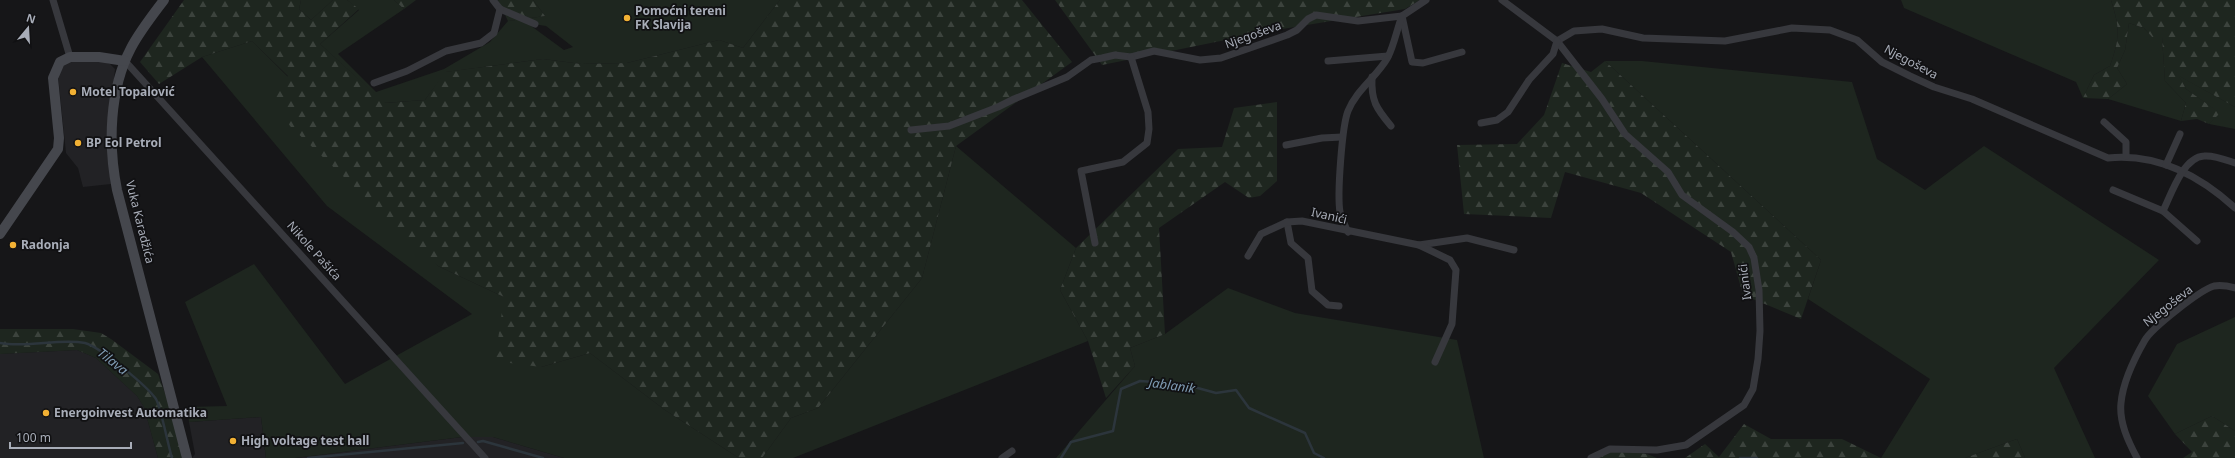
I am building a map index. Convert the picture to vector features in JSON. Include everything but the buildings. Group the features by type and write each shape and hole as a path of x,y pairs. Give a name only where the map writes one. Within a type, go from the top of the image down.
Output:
{"street":[{"path":"52,0 70,57"},
{"name":"Vuka Karadžića","path":"164,0 139,34 125,61 118,84 113,119 115,177 187,458"},
{"path":"493,0 500,9 535,24"},
{"name":"Njegoševa","path":"911,130 949,126 998,107 1067,77 1091,60 1115,55 1131,57 1154,51 1200,60 1221,58 1287,35 1297,30 1308,19 1316,15 1358,21 1402,16 1426,0"},
{"path":"1481,123 1497,120 1508,112 1529,80 1554,54 1557,40 1502,0"},
{"path":"374,82 407,71 446,51 481,43 494,33 500,9"},
{"path":"1402,16 1412,62 1423,63 1462,52"},
{"path":"1348,232 1340,212 1342,137 1348,112 1359,90 1372,78 1388,56 1402,16"},
{"name":"Njegoševa","path":"1557,40 1574,31 1602,29 1643,38 1725,42 1792,28 1830,30 1857,40 1882,62 1934,87 1972,99 2108,158 2126,156 2142,158 2181,171 2208,185 2235,208"},
{"name":"Ivanići","path":"1557,40 1602,99 1625,134 1668,172 1682,195 1733,232 1749,247 1754,258 1759,290 1760,331 1758,358 1753,389 1744,405 1686,445 1657,450 1610,449 1590,458"},
{"path":"1328,61 1388,56"},
{"path":"0,234 58,150 59,138 53,78 60,62 70,57 99,57 125,61"},
{"path":"1095,243 1081,171 1122,162 1147,144 1149,129 1148,112 1131,57"},
{"name":"Nikole Pašića","path":"125,61 485,458"},
{"path":"1372,78 1371,94 1374,103 1391,126"},
{"path":"2104,122 2126,142 2126,156"},
{"path":"2166,165 2180,134"},
{"path":"1286,145 1322,138 1342,137"},
{"path":"2163,211 2181,171 2202,156 2222,158 2235,163"},
{"path":"2113,190 2163,211 2197,241"},
{"name":"Ivanići","path":"1248,256 1261,234 1287,222 1302,221 1348,232 1419,245 1450,260 1456,270 1452,324 1435,362"},
{"path":"1287,222 1291,243 1308,258 1312,291 1328,305 1340,306"},
{"name":"Ivanići","path":"1419,245 1467,238 1514,250"},
{"name":"Njegoševa","path":"2136,458 2120,417 2121,402 2129,371 2145,340 2153,329 2212,286 2227,286 2235,288"},
{"path":"1002,458 1012,451"}],"shaded area":[{"path":"72,60 103,62 110,64 115,69 108,141 111,184 83,187 78,168 66,153 58,75 65,64"},
{"path":"77,350 96,358 137,396 144,407 158,458 0,458 0,354"},
{"name":"High voltage test hall","path":"261,417 266,458 192,458 195,454 189,422"},
{"path":"462,437 493,437 564,458 295,458"}],"green space":[{"path":"184,0 301,0 299,9 311,20 333,0 347,0 359,9 320,44 385,103 425,100 445,72 543,59 581,64 627,63 719,40 743,48 780,0 1022,0 1072,62 956,146 922,278 818,408 791,418 762,458 739,458 665,410 590,353 541,367 495,361 504,297 438,266 290,126 272,93 288,76 252,41 202,57 159,84 140,62"},
{"path":"301,0 333,0 311,20 299,9"},
{"path":"347,0 394,0 404,9 338,54 376,92 444,69 490,42 508,21 545,16 533,0 780,0 743,48 719,40 627,63 581,64 543,59 446,72 425,100 384,103 320,44 359,10","holes":["527,23 546,26 573,47 564,50"]},
{"path":"394,0 416,0 404,9"},
{"path":"498,0 533,0 545,16 508,21"},
{"path":"1055,0 1420,0 1405,9 1270,31 1102,65"},
{"path":"1901,0 2111,0 2118,33 2116,48 2110,66 2094,75 2083,98 2076,82 1904,8"},
{"path":"2111,0 2235,0 2235,107 2179,76 2186,89 2220,113 2209,124 2197,119 2181,121 2186,103 2165,81 2162,37 2152,37 2144,28 2129,23 2125,50 2117,68 2127,84 2108,99 2083,98 2094,75 2110,66 2116,48 2118,33"},
{"path":"2129,23 2144,28 2152,37 2162,36 2165,81 2186,103 2181,121 2108,99 2127,84 2117,68 2125,50"},
{"path":"252,41 288,77 438,266 504,297 541,367 590,353 665,410 739,458 564,458 493,437 462,437 295,458 266,458 261,417 189,422 187,407 227,406 185,302 254,264 345,384 472,314 327,206 202,57"},
{"path":"1605,61 1642,61 1852,82 1877,159 1925,190 1984,146 2159,260 2054,368 2095,458 2025,458 2017,439 1965,458 1881,458 1930,379 1808,299 1821,260"},
{"path":"1605,61 1821,260 1801,319 1743,295 1731,252 1641,193 1565,172 1551,218 1464,214 1457,145 1517,144 1544,115 1562,63 1591,72"},
{"path":"2178,75 2235,107 2235,129 2209,124 2219,113 2186,89"},
{"path":"1277,102 1277,181 1260,196 1249,198 1225,182 1159,228 1165,334 1130,348 1135,366 1106,398 1088,341 1060,290 1076,248 1178,149 1222,147 1234,108"},
{"path":"956,146 1076,248 1060,290 1088,341 793,458 762,458 791,418 818,408 922,278"},
{"path":"1228,288 1295,313 1457,340 1484,458 1056,458 1135,366 1130,348 1165,334"},
{"path":"2235,317 2235,431 2212,416 2175,434 2148,396 2177,344"},
{"path":"0,329 73,329 101,333 111,339 158,374 181,444 182,458 158,458 144,407 137,396 96,358 77,350 0,354"},
{"path":"2212,416 2235,431 2235,458 2183,458 2192,452 2175,434"},
{"path":"1744,424 1771,439 1842,439 1881,458 1685,458 1705,444 1719,457"},
{"path":"2017,439 2025,458 1965,458"},
{"path":"1610,449 1647,454 1657,458 1591,458"}],"waterway":[{"name":"Tilava","path":"0,343 85,343 112,359 134,377 156,399 172,458"},
{"name":"Jablanik","path":"1061,458 1071,442 1113,431 1121,389 1140,381 1183,384 1216,393 1236,390 1249,408 1305,433 1314,453 1324,458"},
{"name":"Jablanik","path":"478,442 483,441 543,458"},
{"name":"Jablanik","path":"308,458 463,443"},
{"name":"Jablanik","path":"1740,458 1757,458"}],"place":[{"name":"Pomoćni tereni FK Slavija","path":"627,18"},
{"name":"Motel Topalović","path":"73,92"},
{"name":"BP Eol Petrol","path":"78,143"},
{"name":"Radonja","path":"13,245"},
{"name":"Energoinvest Automatika","path":"46,413"},
{"name":"High voltage test hall","path":"233,441"}]}
